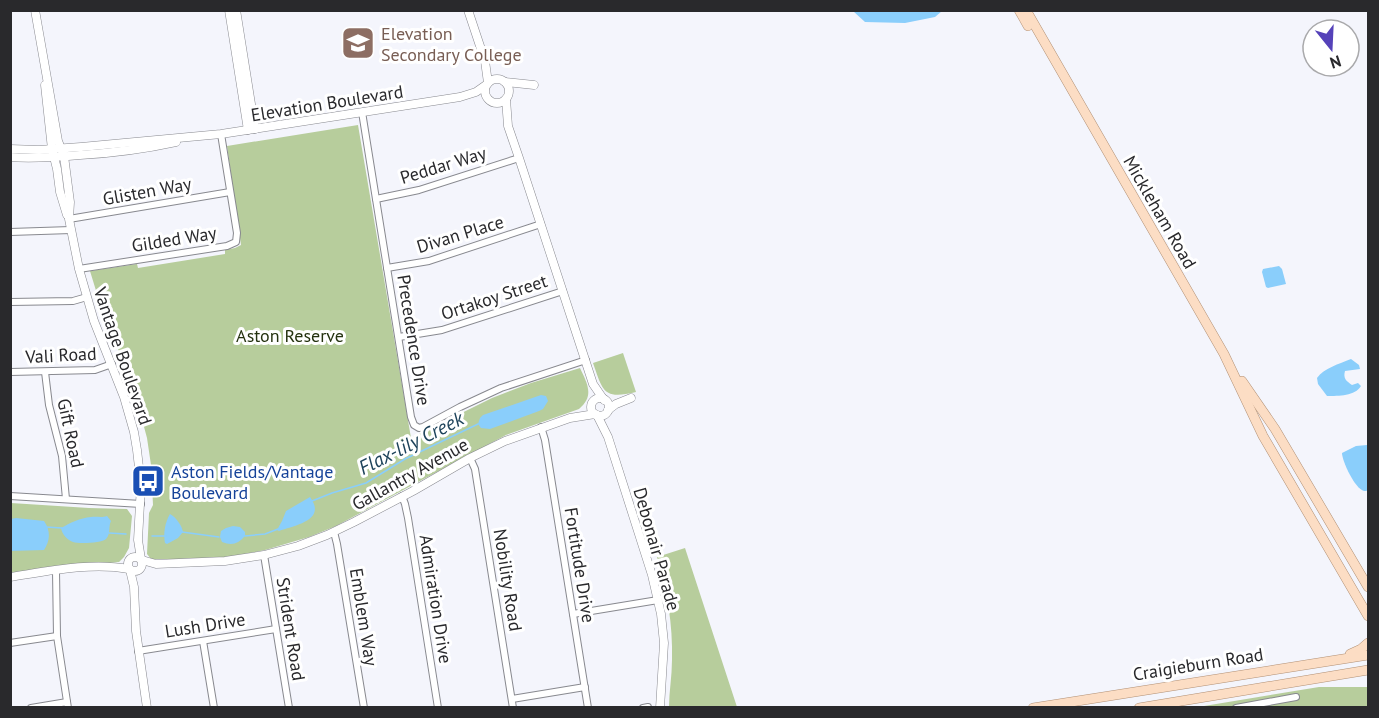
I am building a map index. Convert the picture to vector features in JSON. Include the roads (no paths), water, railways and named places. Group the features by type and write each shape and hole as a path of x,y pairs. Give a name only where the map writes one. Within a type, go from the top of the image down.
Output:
{"main road":[{"name":"Mickleham Road","path":"1018,10 1068,86"},
{"name":"Mickleham Road","path":"1026,10 1224,354 1275,429 1368,587"},
{"name":"Mickleham Road","path":"1224,354 1263,436 1368,616"},
{"path":"1336,659 1361,649 1368,643"},
{"name":"Craigieburn Road","path":"1033,708 1368,655"},
{"name":"Craigieburn Road","path":"1139,708 1368,670"}],"street":[{"name":"Vantage Boulevard","path":"35,10 58,141 62,152 70,202 69,219"},
{"path":"229,10 252,130"},
{"path":"236,10 252,130"},
{"path":"468,10 485,61 487,84 485,94 502,113 508,126 593,384 608,405 607,411"},
{"name":"Vantage Boulevard","path":"42,51 49,128 60,192 69,219 87,297 124,397 134,432 141,504 138,540 141,565 134,587"},
{"path":"485,61 509,88 508,126"},
{"path":"487,84 501,80 534,85 524,87 500,103 491,101"},
{"name":"Elevation Boulevard","path":"10,157 30,158 62,152 136,150 198,137 459,96 476,92 487,84"},
{"name":"Elevation Boulevard","path":"459,96 491,101"},
{"name":"Precedence Drive","path":"362,112 414,425 419,428 501,388 585,360"},
{"name":"Gilded Way","path":"79,269 233,245 237,236 220,134"},
{"name":"Elevation Boulevard","path":"10,149 53,153"},
{"name":"Peddar Way","path":"376,199 419,190 519,158"},
{"name":"Glisten Way","path":"69,219 230,192"},
{"name":"Divan Place","path":"387,268 429,261 541,224"},
{"path":"10,232 71,230"},
{"name":"Ortakoy Street","path":"399,337 442,330 563,291"},
{"path":"10,302 67,301 87,297"},
{"name":"Vali Road","path":"10,372 95,370 112,364"},
{"name":"Gift Road","path":"45,372 49,405 62,456 66,499"},
{"path":"592,403 599,398 605,400 634,397 616,404 602,416 596,415 591,410 593,384"},
{"name":"Gallantry Avenue","path":"570,418 592,403"},
{"name":"Debonair Parade","path":"607,411 608,437"},
{"name":"Gallantry Avenue","path":"141,565 209,563 243,559 298,546 333,532 505,441 570,418 596,415"},
{"name":"Debonair Parade","path":"596,415 608,437 658,600 664,643 660,708"},
{"name":"Fortitude Drive","path":"541,427 545,440 588,708"},
{"name":"Nobility Road","path":"470,458 475,469 513,708"},
{"path":"10,496 141,504"},
{"name":"Admiration Drive","path":"402,496 408,518 438,708"},
{"name":"Emblem Way","path":"333,532 337,544 364,708"},
{"name":"Vantage Boulevard","path":"138,540 130,564 134,587 138,651 147,708"},
{"name":"Strident Road","path":"264,555 289,708"},
{"path":"10,577 130,564 137,557 141,565 134,572 130,564"},
{"path":"31,708 68,705 57,636 56,571"},
{"path":"573,614 658,600"},
{"name":"Lush Drive","path":"138,651 276,629"},
{"path":"10,644 57,636"},
{"path":"203,641 214,708"},
{"path":"512,699 585,687"},
{"path":"1236,708 1296,697"}],"water":[{"path":"853,11 942,11 935,17 905,23 865,22"},
{"path":"1279,266 1286,284 1266,287 1263,269"},
{"path":"1351,359 1359,365 1360,369 1345,371 1345,377 1352,385 1358,383 1361,386 1351,394 1327,396 1318,384 1317,378 1328,369"},
{"path":"541,395 546,396 548,401 539,411 490,429 481,428 478,424 483,415"},
{"path":"1367,445 1368,490 1364,491 1360,489 1350,474 1342,453 1356,446"},
{"path":"310,497 315,511 312,516 301,524 277,530 286,511"},
{"path":"170,514 178,522 183,532 167,544 164,532"},
{"path":"107,516 111,521 108,535 104,540 90,543 73,542 64,535 61,528 79,520"},
{"path":"11,519 44,521 49,536 44,550 11,551"},
{"path":"233,526 240,527 245,532 245,536 235,544 222,542 221,531"}],"waterway":[{"name":"Flax-lily Creek","path":"312,501 366,483 405,459 478,424"},
{"name":"Flax-lily Creek","path":"46,527 62,528"},
{"name":"Flax-lily Creek","path":"245,536 265,534 278,529"},
{"name":"Flax-lily Creek","path":"182,532 219,537"},
{"name":"Flax-lily Creek","path":"109,533 126,534"},
{"name":"Flax-lily Creek","path":"152,536 166,536"}],"place":[{"name":"Elevation Secondary College","path":"358,43"},
{"name":"Aston Fields/Vantage Boulevard","path":"148,481"}],"park label":[{"name":"Aston Reserve","path":"290,335"}]}
